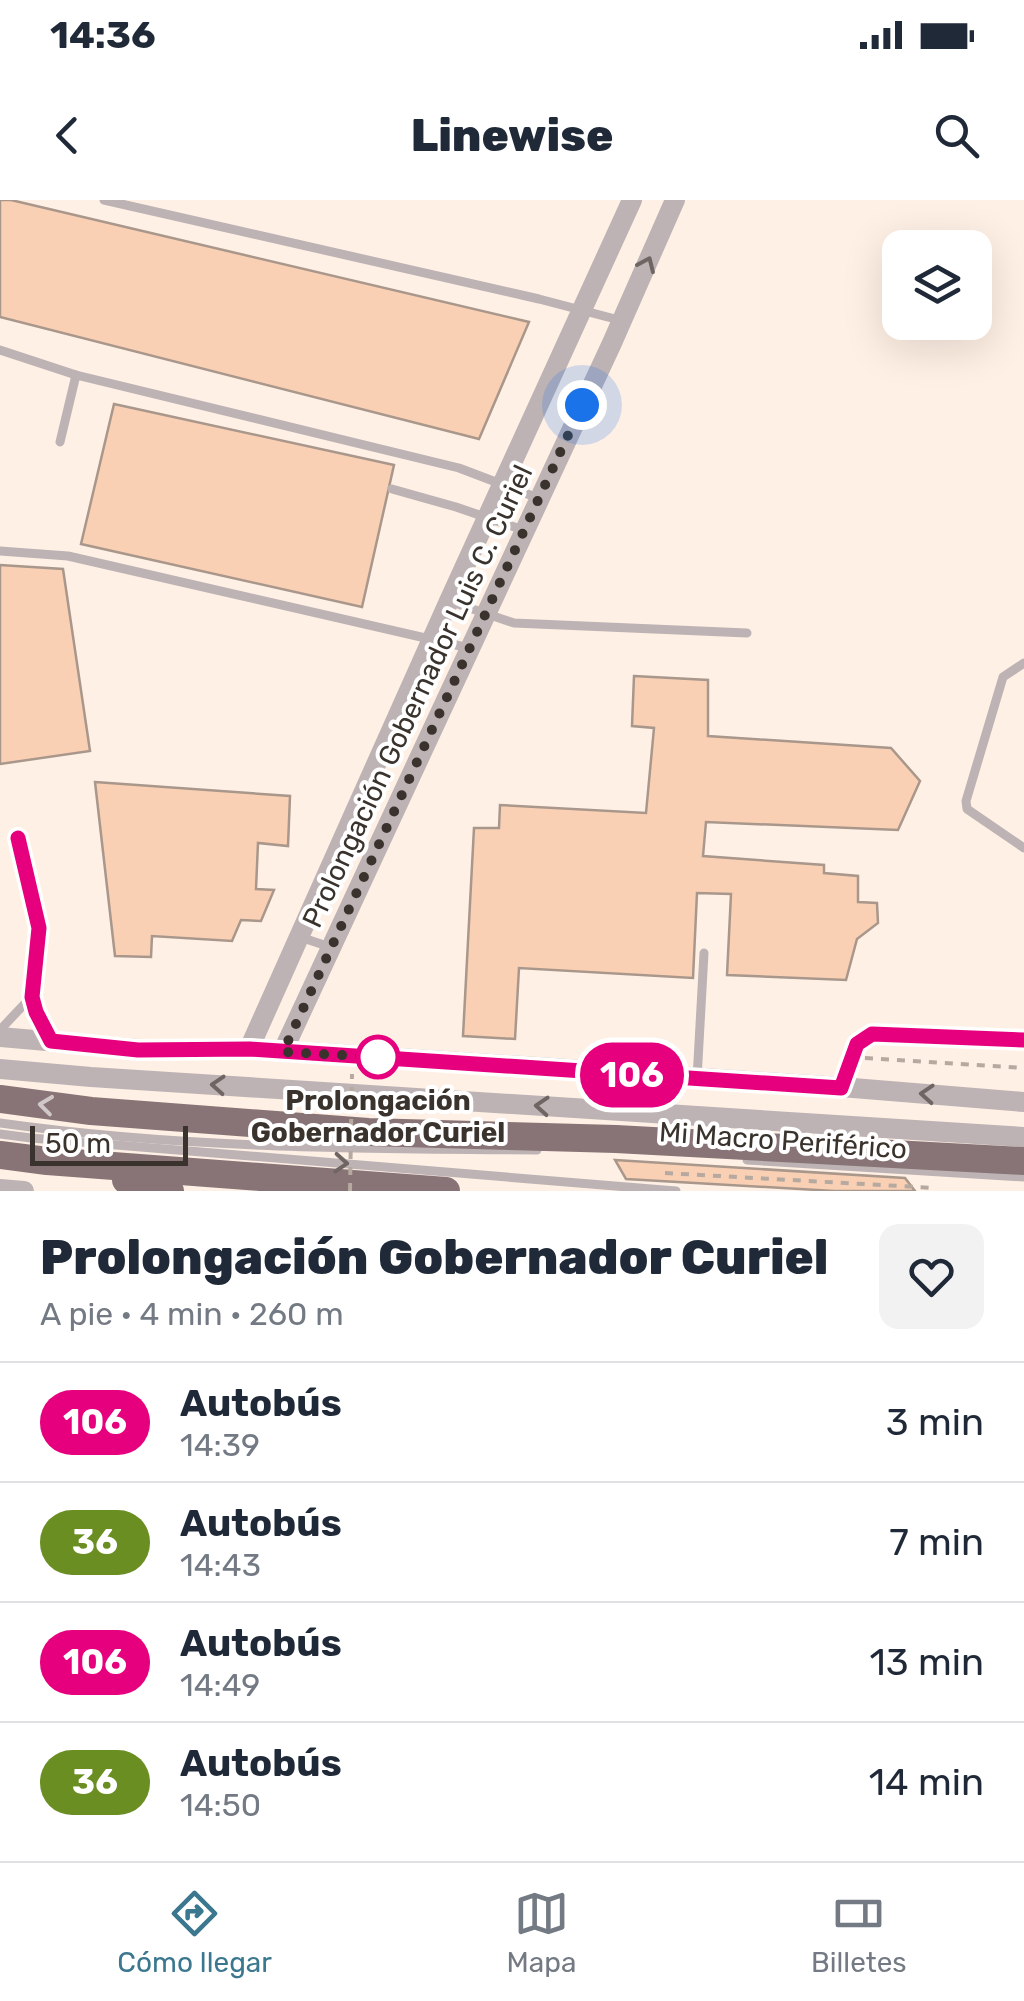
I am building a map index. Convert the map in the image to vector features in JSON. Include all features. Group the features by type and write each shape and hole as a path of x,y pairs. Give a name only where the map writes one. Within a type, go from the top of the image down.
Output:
{"highway":[{"path":"0,1100 368,1132 616,1139 1024,1160"},
{"path":"0,1155 446,1191"},
{"path":"47,1161 170,1191"}],"street":[{"name":"Prolongación Gobernador Luis C. Curiel","path":"250,1049 632,200"},
{"name":"Prolongación Gobernador Luis C. Curiel","path":"283,1052 675,200"},
{"path":"0,1033 138,1050 250,1049 1024,1102"},
{"path":"0,1069 1024,1137"},
{"path":"0,1189 24,1191"}],"lane":[{"path":"104,200 622,321"},
{"path":"0,350 76,374 458,468 538,498"},
{"path":"60,442 76,374"},
{"path":"392,489 524,530"},
{"path":"0,551 68,556 468,648"},
{"path":"449,601 514,623 748,633"},
{"path":"1024,663 1003,677 966,806 1024,848"},
{"path":"18,838 39,928 32,997 51,1041"},
{"path":"300,936 331,947"},
{"path":"697,1079 704,952"},
{"path":"0,1033 32,997"},
{"path":"841,1088 857,1044 872,1034 1024,1040"},
{"path":"0,1123 212,1142 552,1150"},
{"path":"0,1134 676,1191"},
{"name":"Mi Macro Periférico","path":"729,1158 1024,1178"}],"path":[{"path":"350,1191 352,1074"},
{"path":"649,1172 950,1188"}],"building":[{"path":"0,200 529,322 479,439 0,317"},
{"path":"114,404 394,465 362,607 81,544"},
{"path":"0,565 63,569 90,751 0,764"},
{"path":"634,676 708,680 708,736 891,748 920,781 898,830 706,822 703,856 824,865 824,873 858,876 858,902 877,903 878,923 857,939 846,980 727,975 731,894 697,893 693,978 519,968 515,1039 463,1036 474,828 499,828 500,805 646,813 654,728 632,726"},
{"path":"95,782 290,796 288,846 258,843 256,889 274,890 261,921 241,920 232,941 152,936 151,957 115,956"},
{"path":"615,1160 905,1178 915,1191 834,1191 626,1179"}],"bus line":[{"name":"106","path":"18,838 39,928 32,997 51,1041 138,1050 250,1049 841,1088 857,1044 872,1034 1024,1040"}],"place":[{"name":"Prolongación Gobernador Curiel","path":"378,1057"}],"route":[{"path":"378,1057 283,1052 582,405"}]}
